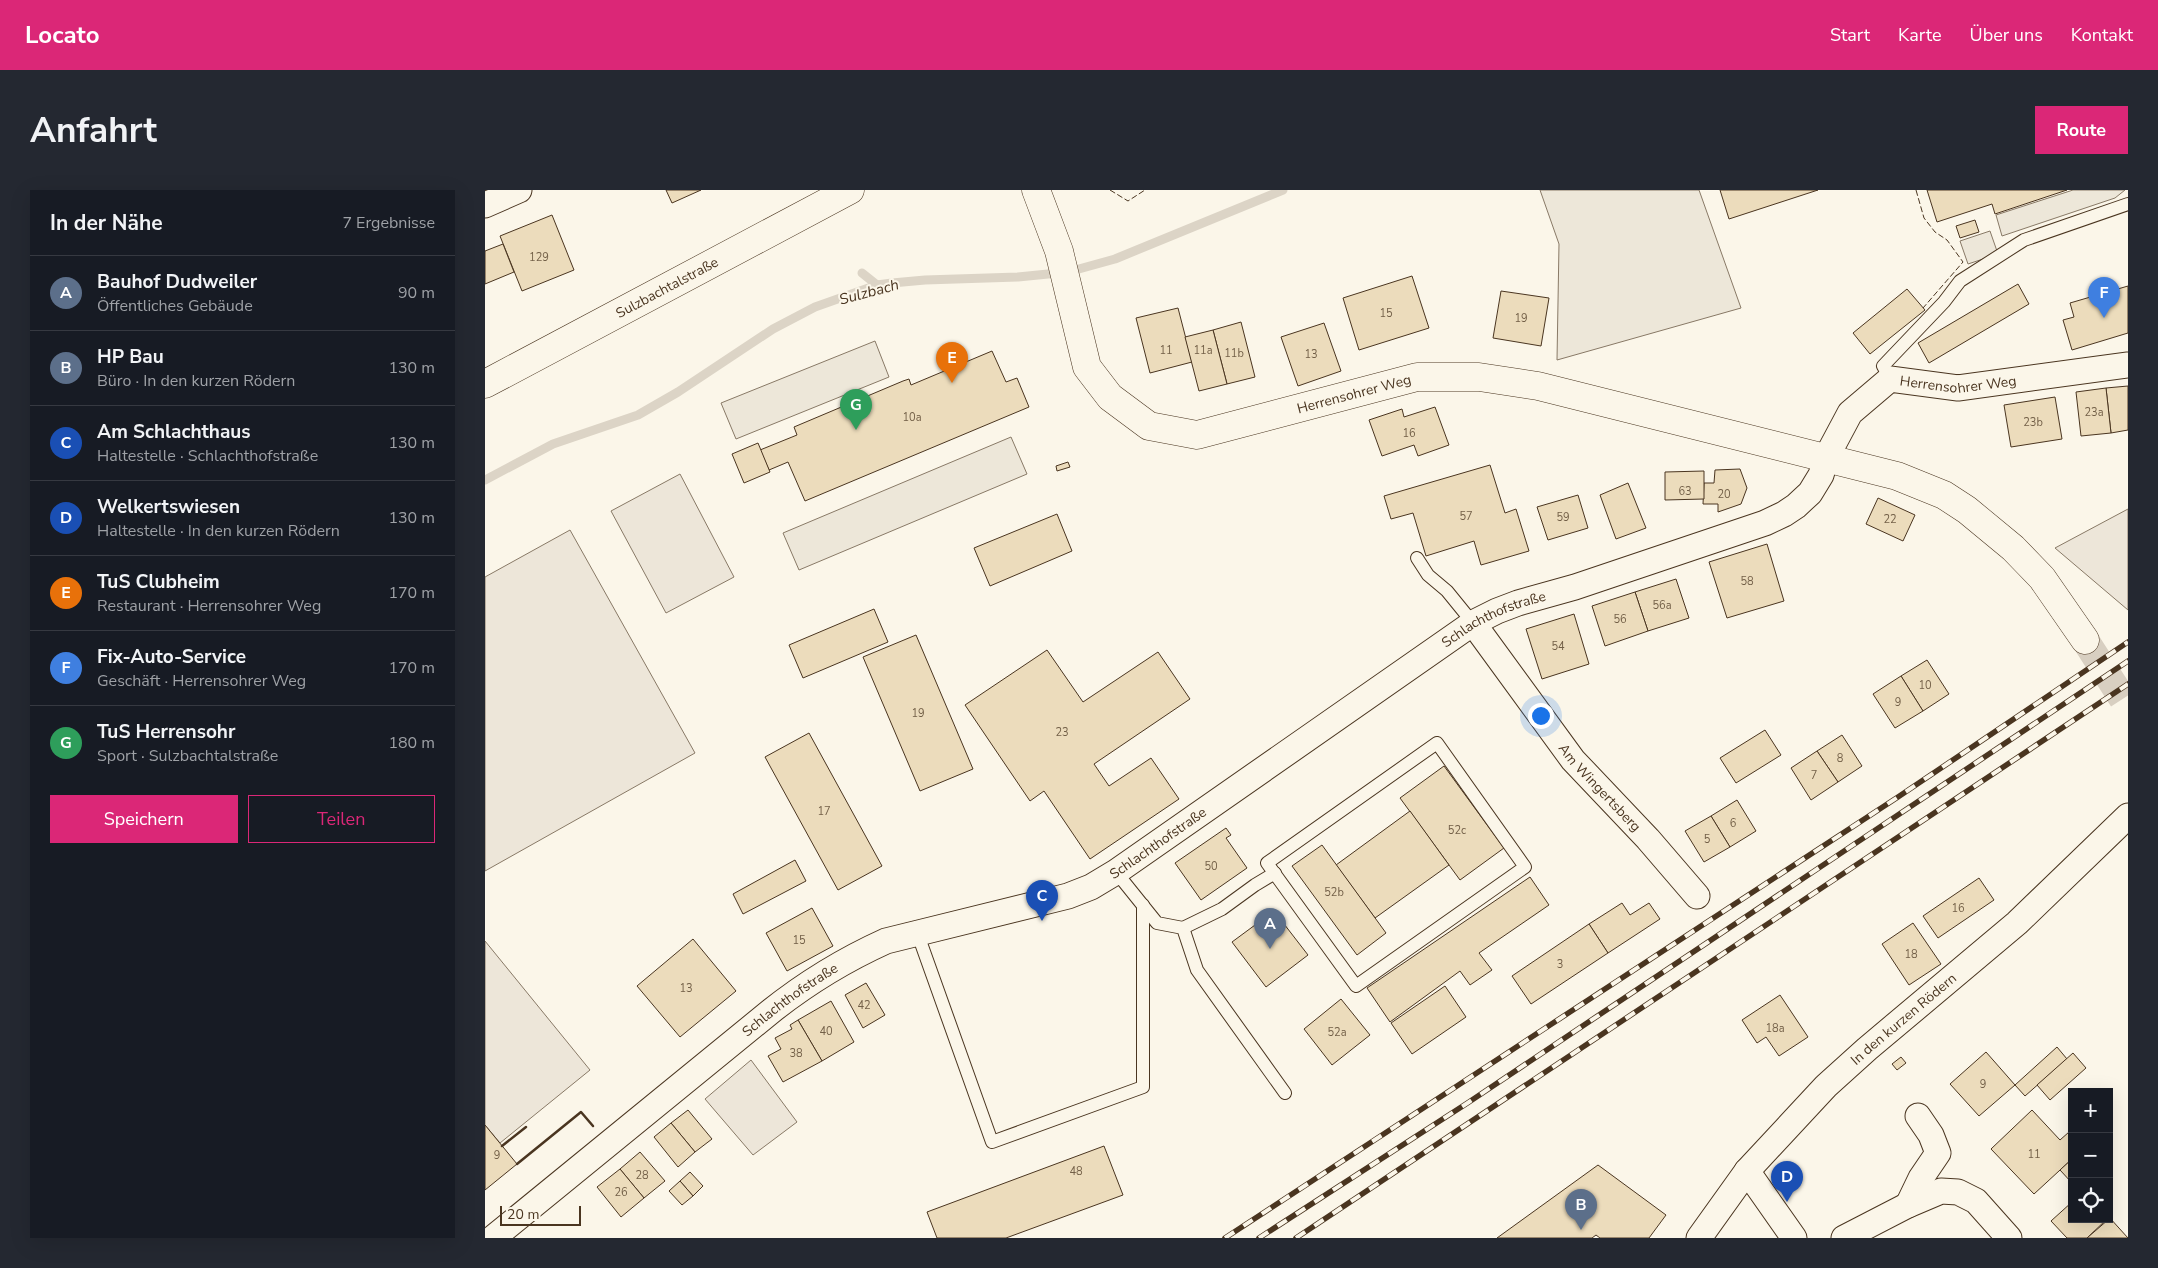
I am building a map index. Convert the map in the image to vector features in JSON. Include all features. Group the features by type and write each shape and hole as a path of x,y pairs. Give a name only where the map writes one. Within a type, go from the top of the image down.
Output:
{"street":[{"path":"485,205 519,190"},
{"name":"Sulzbachtalstraße","path":"485,384 850,190"},
{"name":"Herrensohrer Weg","path":"1036,190 1059,251 1087,366 1109,397 1149,426 1197,435 1307,408 1417,377 1479,378 1537,386 1897,476 1944,496 1967,510 2013,548 2032,568 2085,640"},
{"name":"Herrensohrer Weg","path":"1826,458 1851,413 1890,379 1958,388 2128,365"},
{"name":"Schlachthofstraße","path":"493,1238 791,995 865,951 885,942 917,932 1068,896 1091,887 1116,872 1473,623 1518,603 1575,587 1765,523 1796,506 1810,493 1821,475 1826,458"},
{"name":"Am Wingertsberg","path":"1473,623 1573,760 1648,838 1697,896"},
{"name":"In den kurzen Rödern","path":"1699,1238 1747,1171 1843,1070 2017,924 2128,816"},
{"path":"1908,1205 1921,1178 1938,1153 1931,1135 1918,1116"},
{"path":"1747,1171 1794,1238"},
{"path":"1844,1238 1908,1205 1941,1191 1958,1192 1976,1201 2009,1238"}],"lane":[{"path":"1890,379 1883,366 1944,302 1960,281 2024,240 2128,204"},
{"path":"1417,558 1428,576 1447,591 1473,623"},
{"path":"1437,743 1525,867 1356,986 1275,873 1267,863 1437,743"},
{"path":"1116,872 1157,923 1183,928 1222,909 1275,873"},
{"path":"917,932 992,1142 1143,1087 1143,905"},
{"path":"1183,928 1197,970 1285,1093"}],"shaded area":[{"path":"1540,190 1699,190 1741,308 1557,360 1559,244"},
{"path":"2073,190 2125,190 2115,198 2002,236 1996,215"},
{"path":"1990,231 1998,254 1968,264 1960,241"},
{"path":"875,341 889,377 736,439 721,403"},
{"path":"1011,437 1027,474 799,570 783,533"},
{"path":"680,474 734,577 666,613 611,511"},
{"path":"2128,509 2128,610 2055,548"},
{"path":"570,530 695,753 485,871 485,577"},
{"path":"485,941 590,1070 500,1143 485,1125"},
{"path":"751,1060 797,1122 753,1155 705,1099"}],"building":[{"path":"666,190 701,190 672,203"},
{"path":"1720,190 1818,190 1729,219"},
{"path":"1927,190 2067,190 1995,214 1992,204 1937,222"},
{"path":"552,215 574,270 522,291 500,236"},
{"path":"1975,220 1979,232 1960,238 1956,226"},
{"path":"503,244 514,272 485,284 485,251"},
{"path":"1412,276 1429,328 1359,350 1343,298"},
{"path":"2018,284 2029,304 1929,363 1918,343"},
{"path":"2128,286 2128,333 2072,350 2063,320 2074,317 2070,303"},
{"path":"1907,289 1925,310 1870,354 1853,333"},
{"path":"1501,291 1549,298 1541,346 1493,338"},
{"path":"1178,308 1192,362 1150,373 1136,318"},
{"path":"1241,322 1255,377 1227,384 1213,330"},
{"path":"1324,323 1341,371 1298,386 1281,337"},
{"path":"1213,330 1227,384 1199,391 1185,337"},
{"path":"992,351 1006,382 1017,378 1029,407 805,501 788,462 769,470 760,450 797,435 794,427 903,381 909,379 911,385"},
{"path":"2128,386 2128,430 2111,433 2106,388"},
{"path":"2106,388 2111,433 2081,436 2076,392"},
{"path":"2055,397 2062,439 2011,447 2004,405"},
{"path":"1435,407 1449,445 1418,456 1414,445 1382,456 1369,420 1402,409 1404,417"},
{"path":"758,443 770,472 744,483 732,454"},
{"path":"1068,462 1070,467 1057,471 1056,466"},
{"path":"1490,465 1505,513 1516,509 1529,551 1481,565 1474,541 1426,556 1413,513 1391,519 1384,496"},
{"path":"1740,469 1747,488 1741,504 1718,512 1718,504 1703,504 1704,483 1714,483 1715,470"},
{"path":"1704,471 1704,499 1665,500 1665,472"},
{"path":"1628,483 1646,528 1616,539 1600,495"},
{"path":"1578,495 1588,528 1548,540 1537,507"},
{"path":"1878,498 1915,515 1903,541 1866,524"},
{"path":"1057,514 1072,551 990,586 974,548"},
{"path":"1767,544 1784,601 1727,618 1709,562"},
{"path":"1676,579 1689,618 1648,631 1635,592"},
{"path":"1635,592 1648,631 1605,646 1592,606"},
{"path":"874,609 888,642 803,678 789,645"},
{"path":"1574,614 1589,664 1542,679 1526,629"},
{"path":"916,635 973,769 920,791 863,657"},
{"path":"1047,650 1083,702 1158,652 1190,699 1094,764 1109,786 1151,758 1179,799 1090,859 1044,791 1030,801 965,705"},
{"path":"1927,660 1949,694 1923,711 1901,676"},
{"path":"1901,676 1923,711 1895,728 1873,694"},
{"path":"1765,730 1781,755 1736,783 1720,758"},
{"path":"809,733 882,866 838,890 765,757"},
{"path":"1842,735 1862,766 1838,782 1817,751"},
{"path":"1817,751 1838,782 1811,800 1791,768"},
{"path":"1444,766 1504,848 1460,880 1400,798"},
{"path":"1737,800 1756,831 1730,847 1711,816"},
{"path":"1410,811 1449,865 1375,918 1336,865"},
{"path":"1711,816 1730,847 1704,862 1685,831"},
{"path":"1226,828 1231,835 1226,838 1247,868 1201,900 1175,863"},
{"path":"1322,845 1386,933 1357,955 1292,866"},
{"path":"795,860 806,881 743,914 733,894"},
{"path":"1530,877 1549,905 1479,953 1492,970 1470,985 1460,971 1390,1022 1367,988"},
{"path":"1979,878 1994,900 1938,938 1923,916"},
{"path":"1622,903 1630,915 1649,903 1660,919 1608,953 1589,924"},
{"path":"812,908 833,946 787,971 766,933"},
{"path":"1274,911 1308,955 1266,987 1232,942"},
{"path":"1913,923 1941,964 1909,985 1882,944"},
{"path":"1589,924 1608,953 1531,1004 1512,976"},
{"path":"693,939 736,991 680,1037 637,986"},
{"path":"866,983 885,1015 863,1028 845,995"},
{"path":"1445,986 1466,1017 1412,1054 1391,1023"},
{"path":"1780,995 1808,1037 1779,1056 1766,1037 1757,1043 1742,1020"},
{"path":"1341,999 1370,1035 1332,1065 1304,1029"},
{"path":"831,1001 854,1042 822,1061 798,1020"},
{"path":"798,1020 822,1061 783,1082 768,1056 781,1049 775,1038 792,1029 790,1025"},
{"path":"2057,1047 2067,1059 2025,1096 2015,1085"},
{"path":"1986,1052 2015,1085 1979,1116 1950,1084"},
{"path":"2073,1053 2086,1068 2050,1100 2037,1085"},
{"path":"1901,1057 1906,1063 1897,1070 1892,1064"},
{"path":"688,1110 712,1139 695,1152 671,1123"},
{"path":"2032,1110 2060,1140 2068,1133 2068,1163 2034,1194 1991,1149"},
{"path":"671,1123 695,1152 678,1167 654,1137"},
{"path":"485,1125 517,1164 485,1190"},
{"path":"1104,1146 1123,1195 1006,1238 937,1238 927,1212"},
{"path":"640,1152 665,1181 644,1198 620,1169"},
{"path":"2068,1163 2068,1179 2060,1170"},
{"path":"1598,1165 1666,1215 1649,1238 1600,1238 1596,1235 1592,1238 1497,1238"},
{"path":"620,1169 644,1198 621,1217 597,1187"},
{"path":"690,1172 703,1186 693,1196 680,1181"},
{"path":"680,1181 693,1196 682,1205 669,1191"},
{"path":"2068,1206 2068,1223 2103,1223 2087,1238 2067,1238 2051,1221"},
{"path":"2113,1221 2128,1238 2087,1238 2104,1223 2113,1223"}],"waterway":[{"name":"Sulzbach","path":"485,480 553,444 638,415 678,392 773,329 815,307 877,285 925,280 1018,277 1068,272 1115,259 1283,190"},
{"path":"862,273 877,285"}],"tunnel":[{"path":"2085,640 2128,707"}],"railway":[{"path":"1225,1238 1898,797 2128,642"},
{"path":"1259,1238 1469,1102 2128,661"},
{"path":"1296,1238 2128,684"}],"fence":[{"path":"1110,190 1128,201 1145,190"},
{"path":"1916,190 1924,218 1935,232 1947,240 1963,262 1923,308"}],"wall":[{"path":"517,1164 581,1112 593,1126"},
{"path":"502,1146 526,1127"}],"place":[{"name":"Fix-Auto-Service","path":"2104,318"},
{"name":"TuS Clubheim","path":"952,383"},
{"name":"TuS Herrensohr","path":"856,430"},
{"name":"Am Schlachthaus","path":"1042,921"},
{"name":"Bauhof Dudweiler","path":"1270,949"},
{"name":"Welkertswiesen","path":"1787,1202"},
{"name":"HP Bau","path":"1581,1230"}]}
